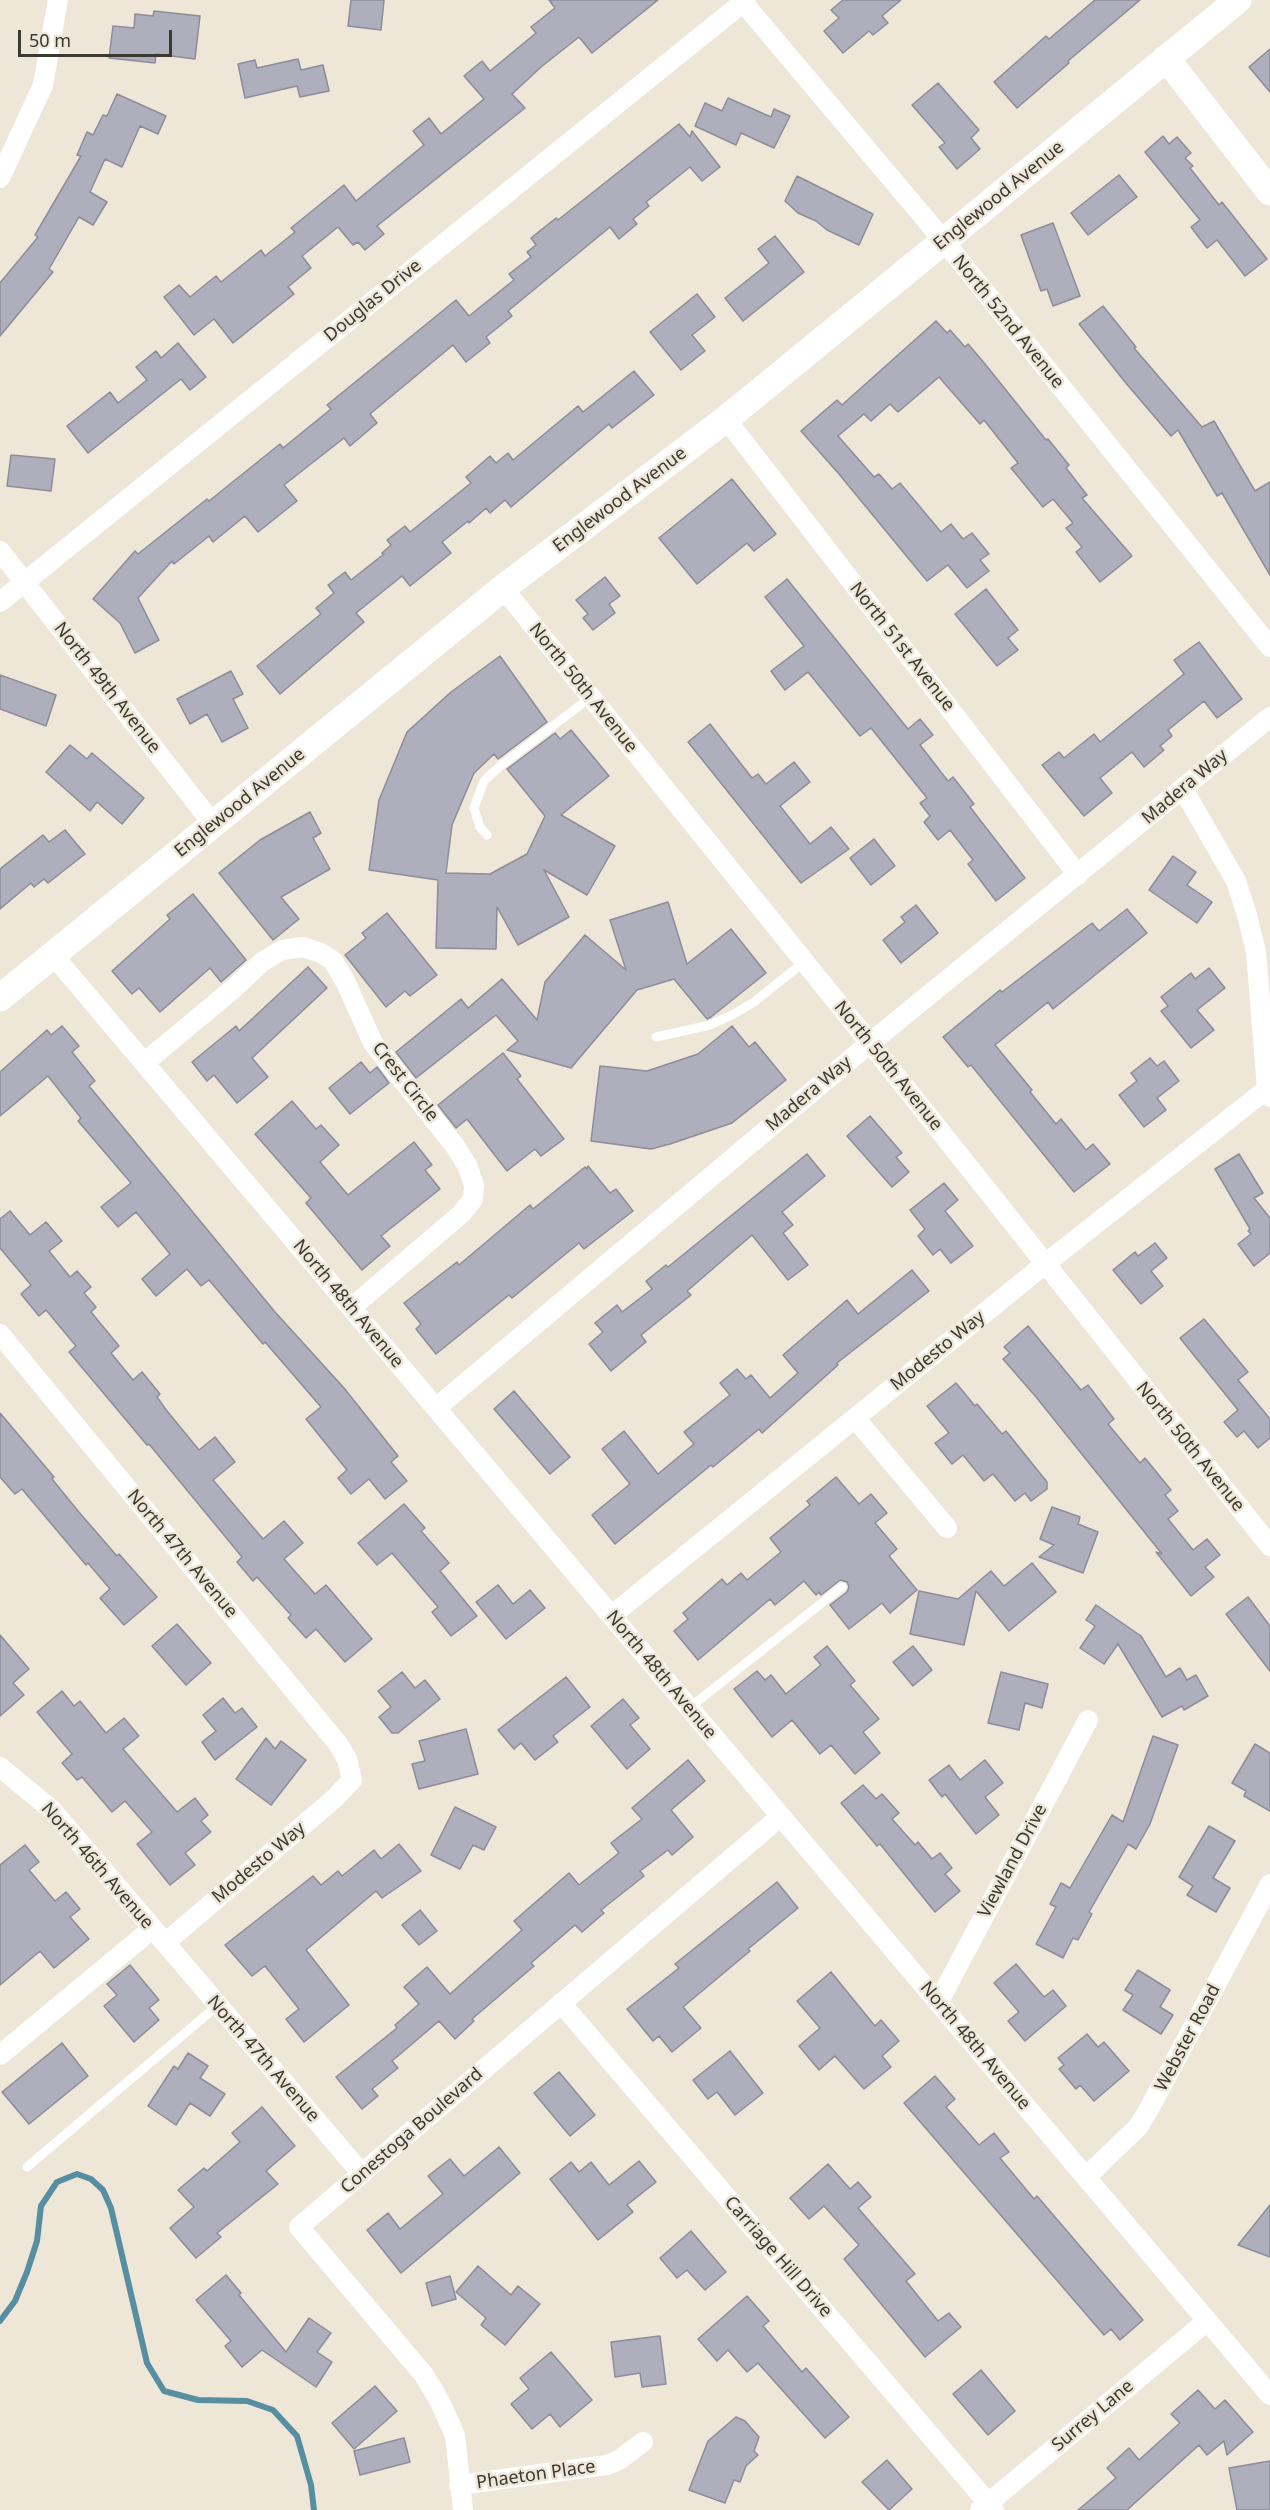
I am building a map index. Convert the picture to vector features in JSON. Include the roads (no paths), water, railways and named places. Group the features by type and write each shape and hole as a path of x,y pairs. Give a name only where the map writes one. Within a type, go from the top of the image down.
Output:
{"street":[{"path":"0,178 43,85 58,0"},
{"name":"Englewood Avenue","path":"0,998 503,588 726,419 1238,0"},
{"name":"North 52nd Avenue","path":"744,1 944,241 1270,647"},
{"name":"Douglas Drive","path":"0,602 744,1"},
{"path":"1166,58 1270,192"},
{"name":"North 51st Avenue","path":"726,419 1078,875"},
{"name":"North 49th Avenue","path":"0,551 213,824"},
{"name":"North 50th Avenue","path":"503,588 870,1043 1270,1546"},
{"name":"Madera Way","path":"436,1408 870,1043 1270,717"},
{"path":"1183,789 1236,881 1247,915 1256,952 1269,1093"},
{"name":"Crest Circle","path":"144,1063 262,962 282,950 303,947 321,953 333,961 345,981 373,1043 455,1146 467,1165 474,1185 473,1199 461,1214 351,1308"},
{"name":"North 48th Avenue","path":"53,955 1207,2321 1268,2389"},
{"name":"Modesto Way","path":"612,1616 1045,1264 1269,1093"},
{"name":"North 47th Avenue","path":"0,1334 339,1745 347,1759 352,1780"},
{"path":"855,1418 947,1528"},
{"name":"Viewland Drive","path":"938,2003 1088,1720"},
{"name":"North 46th Avenue","path":"0,1767 52,1810 158,1936"},
{"name":"Modesto Way","path":"0,2055 335,1798 352,1780"},
{"name":"Conestoga Boulevard","path":"463,2510 456,2434 439,2400 424,2375 299,2227 781,1816"},
{"name":"Webster Road","path":"1086,2177 1138,2127 1270,1884"},
{"name":"North 47th Avenue","path":"158,1936 362,2174"},
{"name":"Carriage Hill Drive","path":"561,2003 987,2508"},
{"name":"Surrey Lane","path":"987,2508 1207,2321"},
{"name":"Phaeton Place","path":"459,2485 607,2465 619,2460 643,2442"}],"lane":[{"path":"487,835 480,827 474,808 484,782 499,766 591,697"},
{"path":"656,1037 710,1025 734,1014 754,1002 804,962"},
{"path":"689,1708 842,1587"},
{"path":"27,2167 218,2006"}],"waterway":[{"path":"0,2321 15,2301 27,2272 37,2241 41,2206 57,2182 77,2174 91,2179 103,2190 111,2208 147,2363 164,2391 198,2400 247,2401 273,2410 297,2436 311,2485 314,2510"}]}
